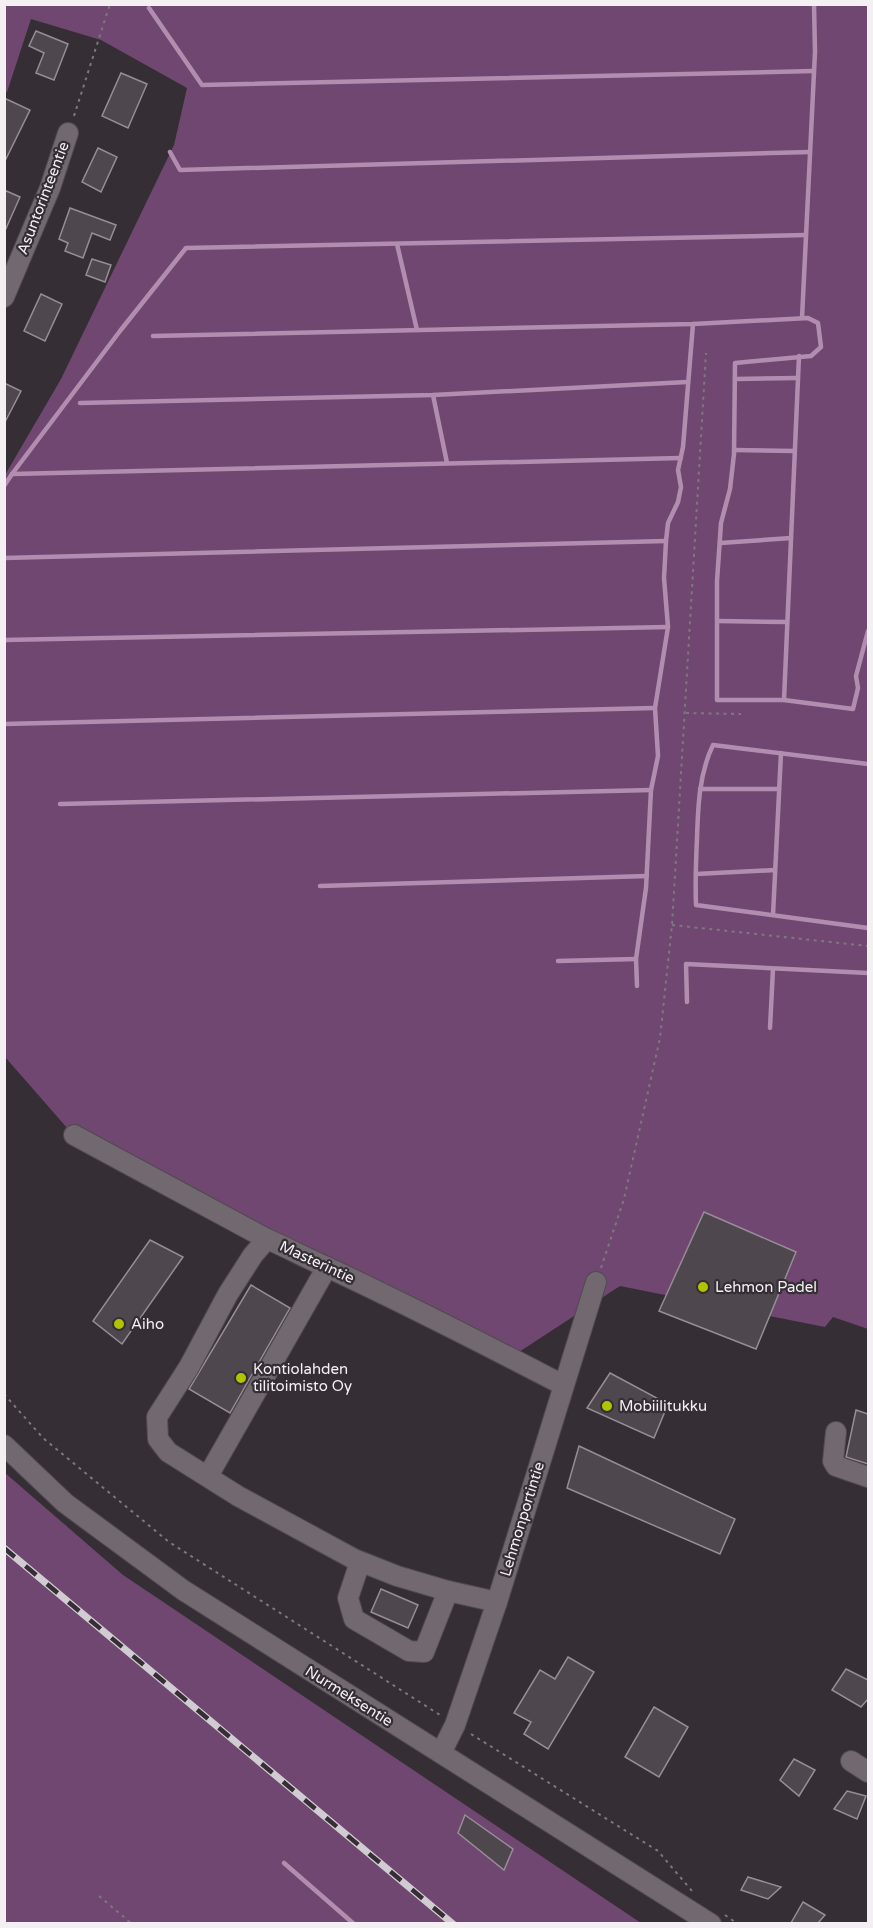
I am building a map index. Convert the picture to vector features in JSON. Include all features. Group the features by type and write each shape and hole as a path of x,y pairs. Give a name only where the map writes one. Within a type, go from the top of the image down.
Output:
{"street":[{"name":"Asuntorinteentie","path":"4,297 50,188 68,133"},
{"name":"Masterintie","path":"74,1135 267,1239 374,1288 563,1385"},
{"path":"267,1239 253,1255 228,1294 189,1367 157,1418 158,1439 168,1452 274,1516 360,1562 447,1591 497,1602"},
{"path":"208,1476 327,1267"},
{"name":"Lehmonportintie","path":"441,1753 455,1725 497,1602 596,1282"},
{"path":"836,1432 833,1461 836,1466 868,1477"},
{"name":"Nurmeksentie","path":"4,1445 65,1503 183,1590 441,1753 715,1917"},
{"path":"360,1562 348,1598 354,1619 409,1651 424,1652 447,1591"},
{"path":"851,1761 868,1772"}],"path":[{"path":"68,133 110,4"},
{"path":"596,1282 624,1199 660,1038 672,925 706,353"},
{"path":"686,713 741,714"},
{"path":"672,925 868,946"},
{"path":"4,1394 43,1438 169,1542 440,1715"},
{"path":"472,1735 658,1851 692,1891"},
{"path":"99,1896 132,1923"},
{"path":"715,1917 738,1923"}],"shaded area":[{"path":"4,5 868,5 868,1329 833,1317 825,1327 620,1286 519,1352 68,1129 5,1057 5,475 61,379 174,145 187,88 101,40 31,19 7,92 5,92"},
{"path":"4,1472 123,1575 641,1923 5,1923"}],"building":[{"path":"36,31 68,44 54,80 36,73 44,53 29,46"},
{"path":"121,73 147,84 128,128 102,116"},
{"path":"4,98 30,110 4,163"},
{"path":"98,148 117,157 101,192 82,182"},
{"path":"4,190 20,197 4,233"},
{"path":"70,208 116,225 110,240 92,233 83,258 65,251 68,243 59,239"},
{"path":"92,259 111,265 105,282 86,275"},
{"path":"41,294 62,304 45,341 24,331"},
{"path":"4,383 21,391 4,424"},
{"path":"704,1212 796,1252 756,1349 659,1311"},
{"path":"150,1240 183,1257 122,1344 93,1321"},
{"path":"251,1285 290,1308 230,1413 189,1389"},
{"path":"610,1373 668,1404 654,1438 587,1408"},
{"path":"856,1410 868,1414 868,1464 846,1457"},
{"path":"579,1446 735,1519 720,1554 567,1488"},
{"path":"381,1589 418,1605 408,1628 371,1612"},
{"path":"568,1657 594,1672 548,1749 524,1734 531,1722 514,1713 540,1670 555,1679"},
{"path":"846,1669 868,1680 868,1699 861,1707 832,1690"},
{"path":"654,1707 688,1727 659,1777 625,1757"},
{"path":"794,1759 815,1770 799,1796 780,1780"},
{"path":"847,1791 866,1796 857,1819 834,1809"},
{"path":"465,1815 513,1849 504,1870 458,1833"},
{"path":"748,1877 781,1887 768,1899 741,1890"},
{"path":"803,1902 825,1915 818,1923 791,1923"}],"waterway":[{"path":"802,318 815,52 814,4"},
{"path":"149,8 202,85 814,71"},
{"path":"170,152 180,170 810,152"},
{"path":"4,486 120,331 186,248 806,235"},
{"path":"397,244 417,330"},
{"path":"153,336 693,324 808,318 818,323 821,347 811,356 735,363 734,454 730,489 721,523 717,581 717,700 784,700 853,709 858,688 856,676 868,631"},
{"path":"637,986 636,959 646,888 651,790 658,756 655,708 668,627 664,578 666,541 668,523 678,502 681,487 678,470 683,447 693,324"},
{"path":"784,700 799,356"},
{"path":"735,379 798,378"},
{"path":"80,403 433,395 687,382"},
{"path":"433,395 447,463"},
{"path":"734,450 795,451"},
{"path":"12,474 681,458"},
{"path":"720,543 791,538"},
{"path":"4,558 666,541"},
{"path":"718,621 787,622"},
{"path":"4,640 668,627"},
{"path":"4,724 655,708"},
{"path":"868,764 713,745 708,756 700,791 696,888 696,905 868,928"},
{"path":"773,915 781,753"},
{"path":"700,789 779,789"},
{"path":"60,804 651,790"},
{"path":"696,874 775,870"},
{"path":"320,886 647,876"},
{"path":"558,961 636,959"},
{"path":"687,1002 686,964 868,973"},
{"path":"770,1028 773,969"},
{"path":"284,1863 354,1924"}],"railway":[{"path":"4,1548 453,1924"}],"place":[{"name":"Lehmon Padel","path":"703,1287"},
{"name":"Aiho","path":"119,1324"},
{"name":"Kontiolahden tilitoimisto Oy","path":"241,1378"},
{"name":"Mobiilitukku","path":"607,1406"}]}
